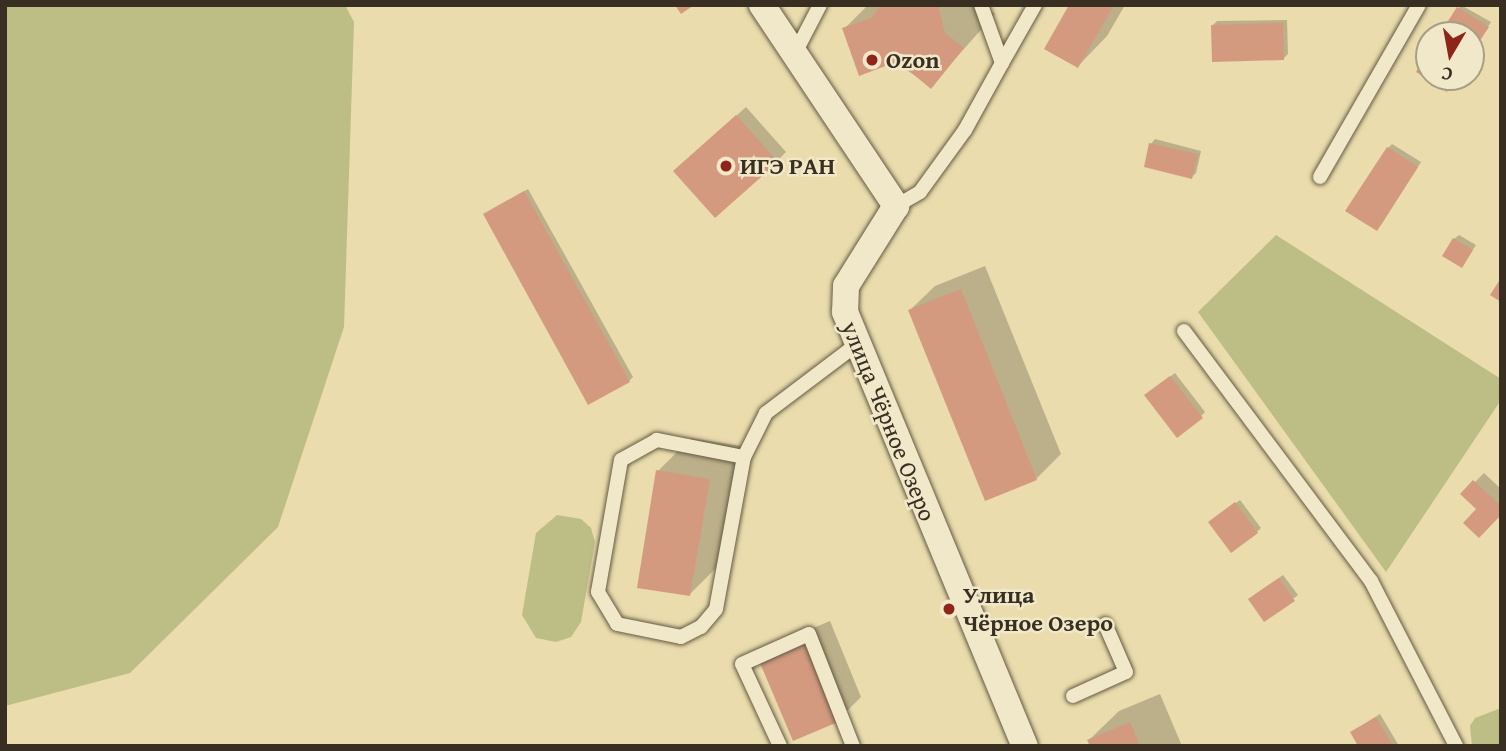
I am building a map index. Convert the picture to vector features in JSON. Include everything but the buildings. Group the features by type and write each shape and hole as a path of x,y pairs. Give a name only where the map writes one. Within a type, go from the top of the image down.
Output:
{"street":[{"path":"762,5 896,206"},
{"name":"улица Чёрное Озеро","path":"896,206 846,286 845,312 856,345 1024,745"}],"lane":[{"path":"795,52 820,5"},
{"path":"981,5 1002,63"},
{"path":"896,206 920,192 965,130 1035,5"},
{"path":"1320,177 1419,5"},
{"path":"1184,331 1371,581 1457,746"},
{"path":"744,457 657,440 621,460 598,592 617,624 681,637 701,627 716,609 744,457 766,413 856,345"},
{"path":"1073,696 1126,673 1105,624"},
{"path":"780,746 741,664 809,634 853,746"}],"green space":[{"path":"5,5 345,5 354,22 344,327 278,527 130,673 5,706"},
{"path":"1276,235 1501,379 1501,400 1386,572 1198,312"},
{"path":"557,515 581,519 591,528 595,542 581,622 571,637 556,642 536,638 522,615 536,533"},
{"path":"1501,708 1501,746 1472,746 1470,726 1475,718"}],"place":[{"name":"Ozon","path":"872,60"},
{"name":"ИГЭ РАН","path":"726,166"},
{"name":"Улица Чёрное Озеро","path":"949,609"}]}
